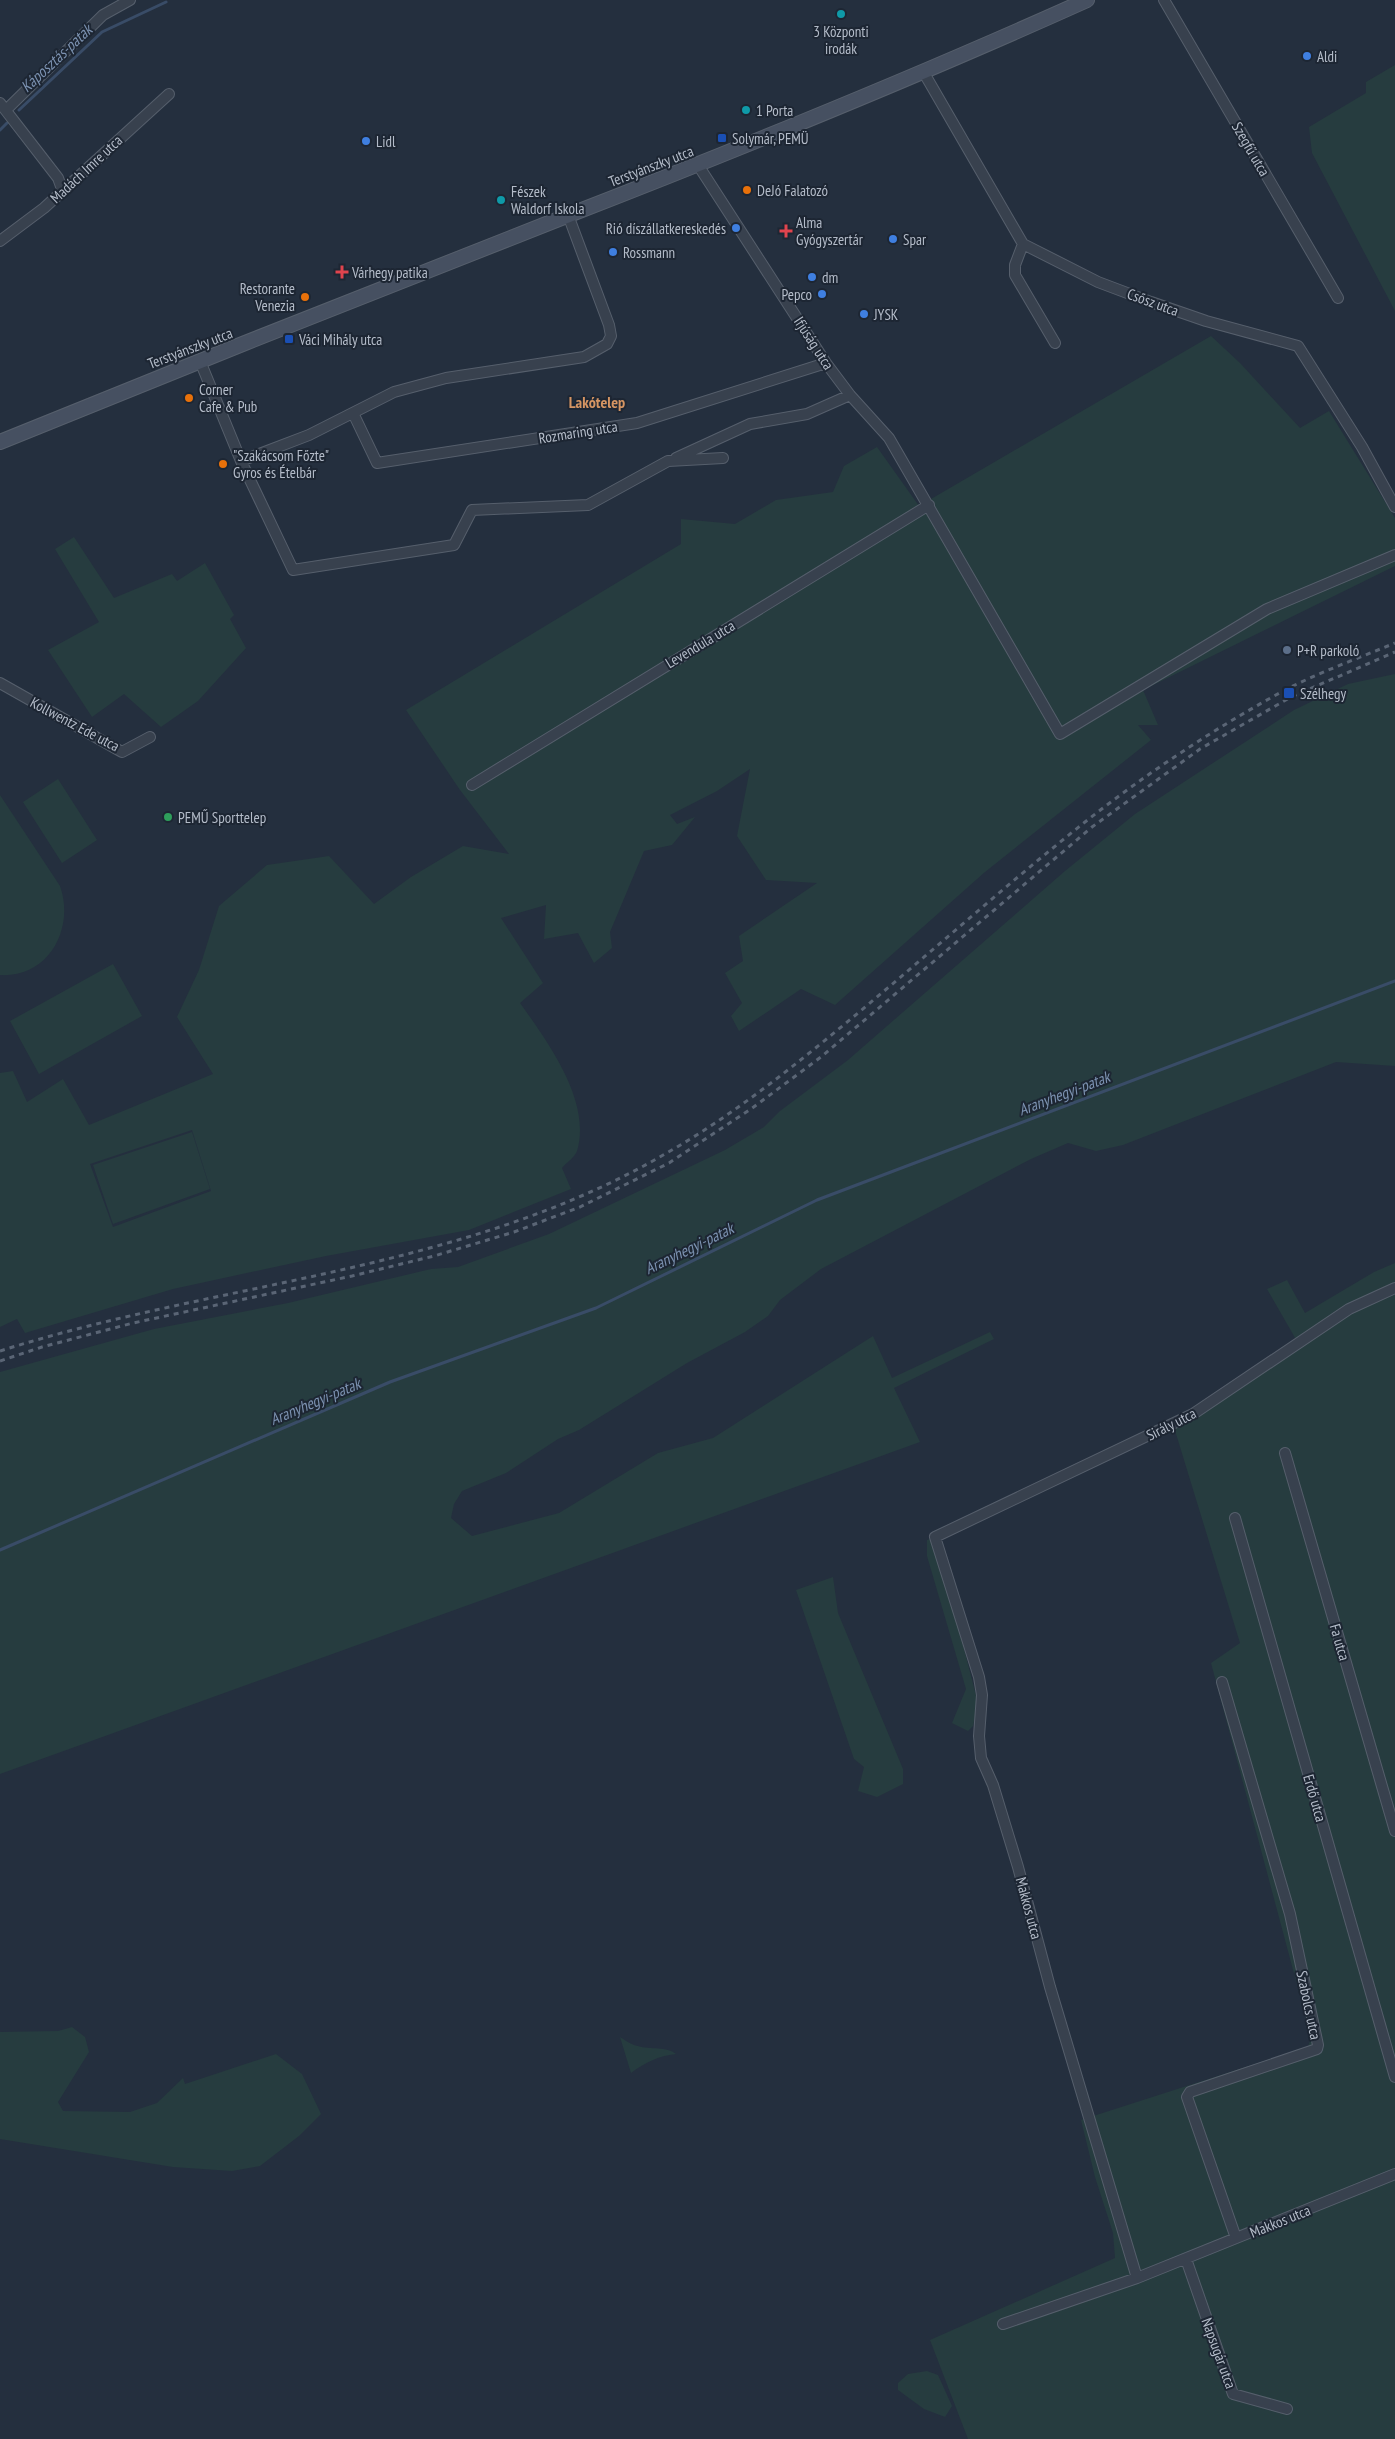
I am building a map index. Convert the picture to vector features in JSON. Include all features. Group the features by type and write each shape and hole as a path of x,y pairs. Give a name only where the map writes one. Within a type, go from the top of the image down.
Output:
{"main road":[{"name":"Terstyánszky utca","path":"0,442 200,361 698,165 924,72 1087,0"}],"street":[{"path":"62,189 58,178 3,107 103,15 130,0"},
{"name":"Szegfű utca","path":"1164,0 1338,298"},
{"path":"924,72 1023,244 1015,265 1015,275 1055,343"},
{"name":"Madách Imre utca","path":"0,241 44,208 62,189 169,94"},
{"name":"Ifjúság utca","path":"698,165 826,363 850,395 890,438 1060,734 1267,609 1395,555"},
{"path":"241,461 309,435 394,392 446,378 584,357 607,344 611,336 609,325 568,215"},
{"name":"Csősz utca","path":"1023,244 1098,282 1206,322 1298,346 1362,446 1395,507"},
{"path":"200,361 241,461 293,570 454,545 472,510 588,505 668,461 750,424 807,414 850,395"},
{"name":"Rozmaring utca","path":"354,412 377,462 637,423 826,363"},
{"path":"668,461 723,458"},
{"name":"Levendula utca","path":"472,785 928,505"},
{"name":"Kollwentz Ede utca","path":"0,683 122,752 150,738"},
{"name":"Sirály utca","path":"935,1537 1193,1414 1349,1309 1395,1288"},
{"name":"Fa utca","path":"1286,1453 1395,1831"},
{"name":"Erdő utca","path":"1235,1518 1395,2077"},
{"name":"Makkos utca","path":"935,1537 979,1677 982,1695 979,1736 981,1758 993,1785 1018,1867 1050,1987 1138,2278"},
{"name":"Szabolcs utca","path":"1222,1682 1290,1914 1318,2046 1317,2050 1190,2092 1187,2097 1236,2238"},
{"name":"Makkos utca","path":"1002,2324 1138,2278 1395,2174"},
{"name":"Napsugár utca","path":"1186,2259 1233,2394 1287,2408"}],"green space":[{"path":"1395,65 1395,311 1312,153 1309,127 1366,93 1366,82"},
{"path":"1211,336 1240,363 1300,428 1329,411 1395,518 1395,566 1143,690 1158,725 1138,725 1151,740 985,872 835,1005 801,989 739,1031 731,1016 742,1003 725,973 743,961 739,936 817,883 766,880 737,836 750,769 717,791 670,815 677,824 695,817 672,845 644,851 610,932 612,948 594,963 578,933 544,939 546,905 501,918 543,983 520,1003 554,1053 573,1092 580,1132 576,1153 562,1168 571,1189 469,1230 326,1256 173,1289 25,1333 17,1319 0,1327 0,1073 13,1071 27,1102 63,1079 89,1125 213,1074 177,1017 199,970 219,906 267,865 329,856 374,904 411,877 463,846 509,854 460,790 406,710 681,544 681,519 735,524 776,500 833,492 844,466 877,447 919,506","holes":["192,1130 211,1191 113,1227 90,1164"]},
{"path":"74,537 114,598 172,574 177,581 205,563 234,615 230,619 246,648 198,701 161,727 124,694 92,717 48,650 99,622 55,549"},
{"path":"1395,674 1395,1066 1336,1062 1123,1145 1096,1151 1068,1143 1031,1159 821,1269 780,1300 768,1316 745,1332 687,1363 579,1430 558,1439 506,1473 462,1491 454,1504 451,1518 472,1536 559,1513 658,1453 713,1438 873,1336 892,1378 990,1332 994,1339 894,1388 920,1442 0,1774 0,1372 154,1329 288,1303 431,1269 458,1267 549,1234 725,1150 764,1127 780,1111 848,1060 1065,871 1135,814 1294,710 1348,684"},
{"path":"58,779 97,840 62,863 23,802"},
{"path":"0,795 60,886 64,902 64,918 61,933 54,947 44,959 32,968 17,974 0,975"},
{"path":"113,964 142,1016 39,1074 10,1021"},
{"path":"192,1132 210,1189 113,1224 93,1165"},
{"path":"1395,1263 1395,2439 968,2439 930,2340 1115,2258 1113,2233 1095,2177 1081,2120 1308,2047 1311,2037 1211,1663 1240,1643 1173,1424 1298,1343 1267,1289 1287,1280 1305,1313 1374,1272"},
{"path":"935,1537 978,1703 973,1726 968,1731 952,1723 966,1689 927,1556 927,1540"},
{"path":"833,1577 838,1613 903,1769 903,1784 877,1797 858,1791 864,1767 854,1759 796,1590"},
{"path":"72,2027 85,2037 89,2052 58,2102 63,2111 130,2112 157,2103 183,2078 185,2084 276,2054 302,2074 321,2114 299,2136 260,2166 232,2171 173,2167 0,2139 0,2032 58,2031"},
{"path":"620,2037 635,2045 668,2050 676,2054 652,2060 631,2073"},
{"path":"927,2371 938,2375 952,2406 945,2417 924,2409 898,2390 898,2383 908,2374"}],"waterway":[{"name":"Káposztás-patak","path":"19,110 102,32 166,2"},
{"name":"Káposztás-patak","path":"0,130 7,123"},
{"name":"Aranyhegyi-patak","path":"0,1550 390,1382 596,1308 817,1200 1395,981"}],"railway":[{"path":"0,1351 83,1327 423,1250 506,1225 587,1193 665,1154 714,1124 785,1073 1056,846 1157,769 1233,720 1298,683 1395,643"},
{"path":"0,1361 42,1347 133,1323 352,1276 434,1256 514,1232 580,1207 669,1163 751,1109 821,1057 1092,827 1200,749 1291,697 1395,652"}],"place":[{"name":"3 Központi irodák","path":"841,14"},
{"name":"Aldi","path":"1307,56"},
{"name":"1 Porta","path":"746,110"},
{"name":"Solymár, PEMÜ","path":"722,138"},
{"name":"Lidl","path":"366,141"},
{"name":"DeJó Falatozó","path":"747,190"},
{"name":"Fészek Waldorf Iskola","path":"501,200"},
{"name":"Rió díszállatkereskedés","path":"736,228"},
{"name":"Alma Gyógyszertár","path":"786,231"},
{"name":"Spar","path":"893,239"},
{"name":"Rossmann","path":"613,252"},
{"name":"Várhegy patika","path":"342,272"},
{"name":"dm","path":"812,277"},
{"name":"Pepco","path":"822,294"},
{"name":"Restorante Venezia","path":"305,297"},
{"name":"JYSK","path":"864,314"},
{"name":"Váci Mihály utca","path":"289,339"},
{"name":"Corner Cafe & Pub","path":"189,398"},
{"name":"\"Szakácsom Főzte\" Gyros és Ételbár","path":"223,464"},
{"name":"P+R parkoló","path":"1287,650"},
{"name":"Szélhegy","path":"1289,693"},
{"name":"PEMŰ Sporttelep","path":"168,817"}],"district":[{"name":"Lakótelep","path":"597,402"}]}
